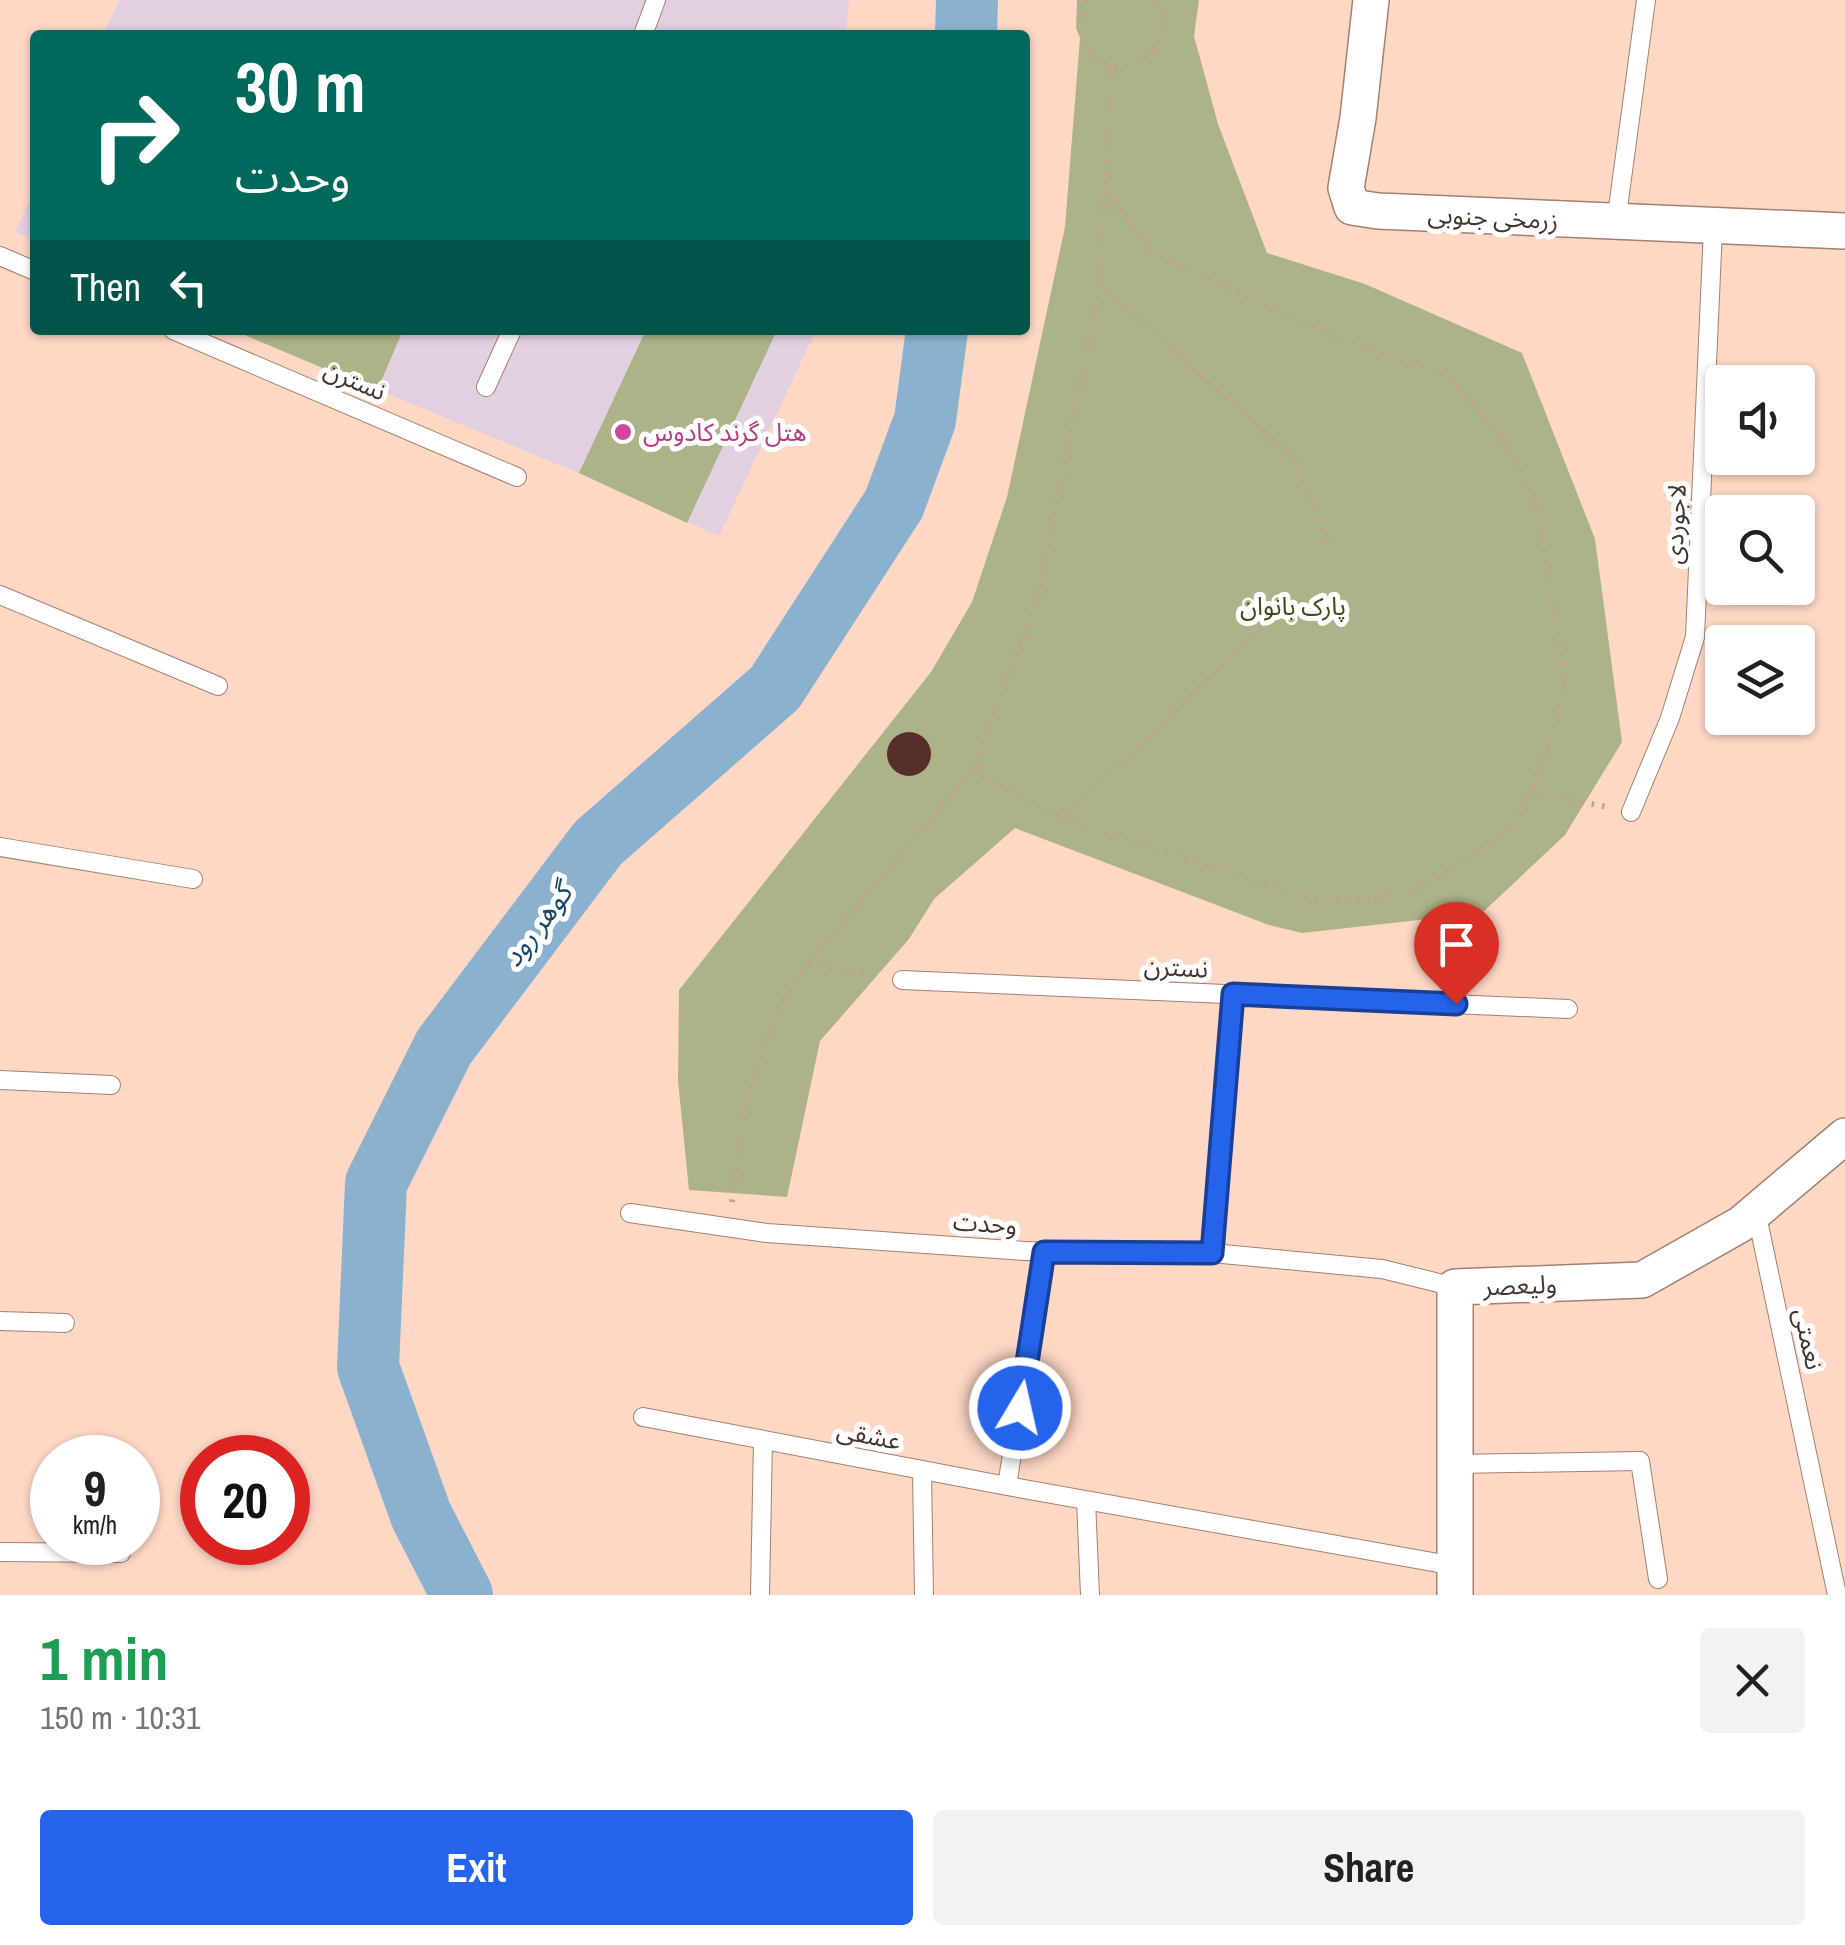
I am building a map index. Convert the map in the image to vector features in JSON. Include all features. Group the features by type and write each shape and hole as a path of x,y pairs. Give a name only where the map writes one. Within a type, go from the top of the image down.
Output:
{"street":[{"name":"زرمخی جنوبی","path":"1372,0 1346,188 1352,207 1845,232"},
{"name":"ولیعصر","path":"1455,1580 1455,1287 1642,1280 1741,1224 1845,1136"}],"lane":[{"path":"645,30 656,0"},
{"path":"1616,223 1646,0"},
{"name":"لاجوردی","path":"1631,812 1670,718 1695,637 1713,228"},
{"path":"0,256 30,269"},
{"name":"نسترن","path":"185,335 517,477"},
{"path":"486,387 510,335"},
{"path":"0,595 218,686"},
{"path":"0,846 193,879"},
{"name":"نسترن","path":"902,980 1568,1009"},
{"path":"1212,1253 1233,994"},
{"path":"0,1080 112,1085"},
{"name":"نعمتی","path":"1756,1212 1836,1595"},
{"name":"وحدت","path":"630,1213 767,1233 1044,1252 1212,1253 1382,1269 1455,1287"},
{"path":"1007,1486 1044,1252"},
{"path":"0,1321 65,1323"},
{"name":"عشقی","path":"643,1417 1086,1500 1455,1580"},
{"path":"760,1595 763,1440"},
{"path":"1455,1464 1640,1461 1658,1579"},
{"path":"922,1470 924,1595"},
{"path":"1086,1500 1090,1595"},
{"path":"0,1552 30,1552"}],"path":[{"path":"1086,0 1078,16 1080,38 1097,60 1124,66 1150,56 1164,32 1161,5 1156,0"},
{"path":"728,1227 748,1097 772,1017 807,965 974,770 1039,595 1100,283 1112,63"},
{"path":"974,770 1062,820 1312,899 1368,899 1425,887 1516,824 1549,745 1566,677 1535,501 1500,434 1446,376 1346,342 1151,252 1105,189"},
{"path":"1100,283 1294,459 1329,545"},
{"path":"1062,820 1283,608"},
{"path":"1530,791 1631,812"},
{"path":"807,965 902,980"}],"shaded area":[{"path":"119,0 849,0 846,30 105,30"},
{"path":"30,199 30,239 15,232"},
{"name":"هتل گرند کادوس","path":"245,335 814,335 719,536 579,473"}],"green space":[{"name":"پارک بانوان","path":"1077,0 1199,0 1194,36 1218,124 1267,253 1365,284 1522,353 1595,539 1622,742 1565,835 1482,913 1302,933 1269,925 1015,828 934,899 909,939 820,1041 787,1197 689,1190 678,1081 679,990 931,672 972,602 1007,497 1065,227 1080,38 1076,28"},
{"path":"245,335 401,335 377,391"},
{"path":"644,335 775,335 687,523 579,473"}],"building":[{"path":"909,732 925,738 931,754 925,770 909,776 893,770 887,754 893,738"}],"waterway":[{"name":"گوهر رود","path":"966,30 967,0"},
{"name":"گوهر رود","path":"462,1595 421,1515 368,1367 376,1183 444,1047 598,843 775,688 894,504 925,420 936,335"}],"place":[{"name":"هتل گرند کادوس","path":"623,432"}],"route":[{"path":"1020,1408 1044,1252 1212,1253 1233,994 1456,1004"}]}
